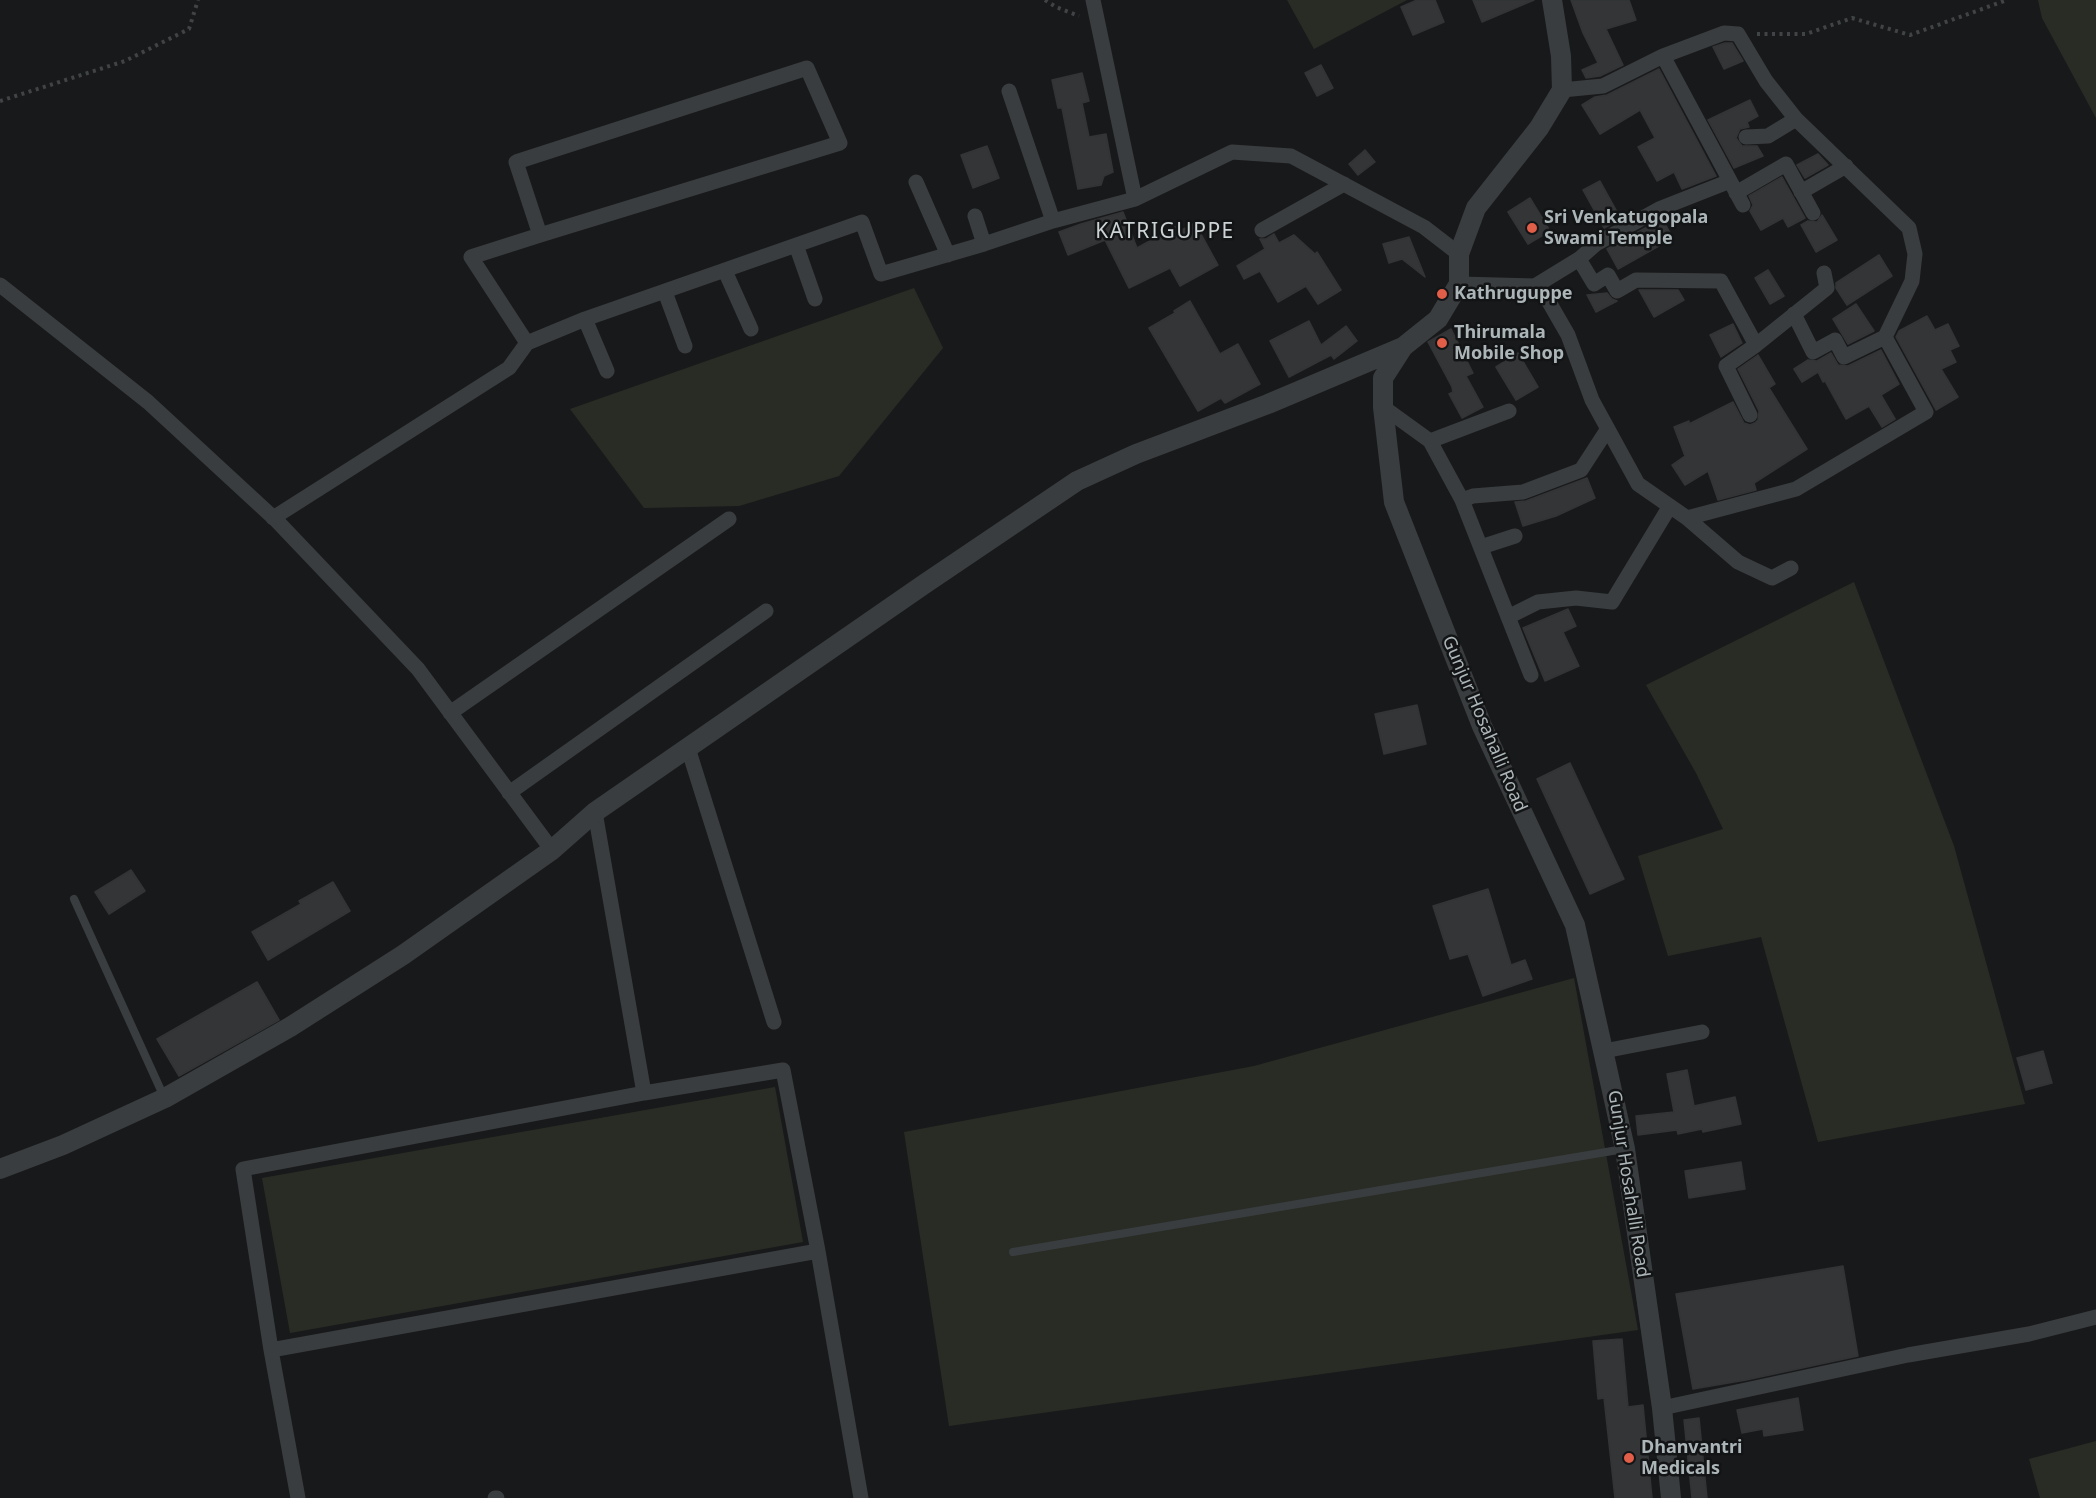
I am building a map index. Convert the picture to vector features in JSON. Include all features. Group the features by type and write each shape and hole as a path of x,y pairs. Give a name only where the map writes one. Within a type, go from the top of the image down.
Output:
{"street":[{"path":"1093,0 1135,198"},
{"path":"1552,0 1561,56 1562,90 1539,128 1476,208 1458,254 1459,284 1535,286 1579,259 1596,243 1659,209 1737,193 1786,164 1814,213"},
{"path":"1562,90 1603,86 1663,56 1724,33 1738,34 1766,81 1796,119 1909,228 1915,254 1912,281 1885,337 1844,357 1835,340 1813,352 1794,314"},
{"path":"1663,56 1737,193"},
{"path":"527,343 471,257 540,236 840,143 807,69 516,162 540,236"},
{"path":"1010,91 1053,221"},
{"path":"1746,136 1768,136 1796,119"},
{"path":"273,518 509,368 527,343 585,320 862,222 881,273 1135,198 1232,152 1291,156 1424,227 1458,254"},
{"path":"1801,192 1846,166"},
{"path":"916,182 948,255"},
{"path":"1262,230 1344,183"},
{"path":"975,216 984,244"},
{"path":"796,245 815,299"},
{"path":"1579,259 1594,284 1608,275 1617,291 1636,280 1721,281 1756,345"},
{"path":"725,270 751,329"},
{"path":"1750,415 1726,366 1827,288 1824,273"},
{"name":"Gunjur Hosahalli Road","path":"1459,284 1438,319 1403,347 1383,378 1383,407 1394,502 1482,726 1575,925 1625,1149 1662,1408 1671,1498"},
{"path":"0,285 147,402 273,518 418,669 552,850"},
{"path":"1535,286 1549,302 1569,335 1592,400 1638,484 1687,518 1738,562 1772,578 1791,568"},
{"path":"665,292 685,346"},
{"path":"585,320 607,371"},
{"path":"1687,518 1796,489 1926,412 1885,337"},
{"path":"0,1169 63,1145 165,1098 290,1027 403,955 552,850 595,812 1077,481 1136,454 1268,404 1403,347"},
{"path":"1383,407 1430,441 1462,500 1531,675"},
{"path":"1430,441 1509,411"},
{"path":"1462,500 1473,496 1523,492 1581,470 1607,430"},
{"path":"1508,616 1538,602 1576,598 1612,602 1670,506"},
{"path":"450,713 729,519"},
{"path":"1480,547 1515,536"},
{"path":"509,793 766,611"},
{"path":"688,748 774,1022"},
{"path":"595,812 644,1093"},
{"path":"1604,1051 1702,1032"},
{"path":"298,1498 270,1350 243,1169 644,1093 783,1070 818,1251 861,1498"},
{"path":"270,1350 818,1251"},
{"path":"1662,1408 1908,1355 2029,1334 2096,1317"}],"lane":[{"path":"74,899 165,1098"},
{"path":"1013,1252 1625,1149"}],"path":[{"path":"0,101 124,61 189,30 198,0"},
{"path":"1045,0 1056,7 1098,23"},
{"path":"1738,34 1806,34 1852,18 1910,34 2007,0"}],"shaded area":[{"path":"1287,0 1407,0 1314,49"},
{"path":"2038,0 2096,0 2096,118 2042,18"},
{"path":"914,288 943,348 839,476 739,506 644,508 570,409"},
{"path":"1854,582 1954,846 2025,1104 1818,1142 1761,937 1668,956 1638,856 1723,829 1696,773 1646,685"},
{"path":"1574,978 1638,1330 949,1426 904,1132 1254,1066"},
{"path":"775,1087 803,1242 290,1333 262,1178"},
{"path":"2096,1441 2096,1498 2040,1498 2029,1459"}],"building":[{"path":"1417,0 1435,0 1444,22 1413,35 1401,7"},
{"path":"1473,0 1534,0 1482,22"},
{"path":"1571,0 1629,0 1636,20 1606,29 1623,65 1600,76 1586,78 1582,70 1598,63 1583,33"},
{"path":"1732,43 1743,61 1724,69 1713,47"},
{"path":"1321,65 1333,88 1317,96 1305,73"},
{"path":"1659,69 1716,176 1682,189 1674,172 1657,181 1638,147 1655,138 1640,110 1600,134 1582,105"},
{"path":"1082,73 1089,101 1082,103 1089,137 1106,134 1113,172 1104,176 1101,185 1078,189 1062,108 1058,108 1052,80"},
{"path":"1750,100 1758,116 1747,122 1749,127 1740,129 1736,138 1742,146 1757,146 1763,156 1734,168 1708,120"},
{"path":"987,146 999,178 973,188 961,155"},
{"path":"1365,150 1375,162 1358,175 1349,164"},
{"path":"1818,154 1828,165 1805,178 1797,165"},
{"path":"1782,177 1805,218 1788,227 1783,218 1761,230 1750,211 1753,205 1749,196"},
{"path":"1600,181 1621,219 1604,228 1583,190"},
{"path":"1530,198 1550,231 1528,244 1508,212"},
{"path":"1123,212 1137,248 1177,226 1180,231 1195,223 1218,265 1180,286 1170,268 1129,288 1105,240 1068,255 1059,232"},
{"path":"1822,215 1837,240 1816,252 1801,225 1808,221 1817,222"},
{"path":"1662,219 1673,238 1618,269 1607,249"},
{"path":"1274,234 1279,243 1294,235 1315,254 1317,252 1341,290 1318,304 1306,286 1278,302 1260,271 1244,279 1237,266 1265,249 1260,239 1266,239"},
{"path":"1409,237 1425,277 1402,259 1389,263 1383,244"},
{"path":"1879,255 1892,276 1847,305 1836,288 1836,283"},
{"path":"1768,270 1784,296 1770,304 1755,278"},
{"path":"1639,290 1678,290 1684,300 1654,317"},
{"path":"1607,293 1617,301 1596,312 1587,295"},
{"path":"1190,301 1220,354 1238,344 1260,384 1225,403 1221,398 1198,411 1149,328"},
{"path":"1856,304 1874,331 1848,344 1833,319"},
{"path":"1927,316 1935,330 1948,324 1959,346 1950,350 1956,362 1941,369 1958,397 1936,410 1896,337 1899,331"},
{"path":"1309,321 1321,345 1346,326 1357,341 1334,359 1331,355 1289,377 1270,341"},
{"path":"1733,324 1742,343 1721,357 1710,335"},
{"path":"1451,329 1473,373 1466,376 1483,407 1462,418 1449,394 1453,392 1452,387 1428,342"},
{"path":"1881,350 1899,384 1881,395 1895,419 1882,427 1869,406 1846,419 1818,372 1802,382 1794,369 1808,360 1817,361 1831,353 1838,365 1848,366"},
{"path":"1518,353 1538,387 1516,400 1496,367"},
{"path":"1758,355 1775,384 1769,388 1807,449 1754,483 1756,490 1718,500 1708,471 1685,485 1672,465 1685,456 1674,427 1689,421 1689,424 1733,402 1744,423 1750,425 1755,423 1758,420 1759,411 1738,369"},
{"path":"1587,478 1595,498 1556,516 1523,526 1515,502 1526,501"},
{"path":"1568,609 1576,626 1563,632 1579,666 1545,681 1523,628"},
{"path":"1417,705 1426,744 1384,754 1375,714"},
{"path":"1570,763 1624,879 1590,894 1537,779"},
{"path":"131,870 145,891 109,914 95,892"},
{"path":"333,882 350,911 268,960 252,932 301,904 299,901"},
{"path":"1488,889 1511,965 1525,960 1532,979 1483,996 1468,954 1450,959 1433,906"},
{"path":"257,982 279,1020 179,1076 157,1039"},
{"path":"2043,1051 2052,1083 2026,1090 2017,1058"},
{"path":"1687,1070 1694,1106 1735,1097 1741,1124 1703,1132 1702,1129 1678,1134 1677,1130 1638,1135 1636,1116 1674,1112 1667,1074"},
{"path":"1741,1162 1745,1189 1689,1198 1685,1171"},
{"path":"1843,1266 1858,1356 1693,1389 1676,1294"},
{"path":"1622,1339 1628,1407 1643,1405 1652,1498 1615,1498 1604,1398 1598,1399 1593,1341"},
{"path":"1798,1398 1803,1430 1764,1436 1763,1429 1742,1433 1737,1410"},
{"path":"1699,1418 1707,1498 1692,1498 1684,1420"}],"place":[{"name":"Sri Venkatugopala Swami Temple","path":"1532,228"},
{"name":"Kathruguppe","path":"1442,294"},
{"name":"Thirumala Mobile Shop","path":"1442,343"},
{"name":"Dhanvantri Medicals","path":"1629,1458"}],"district":[{"name":"KATRIGUPPE","path":"1165,232"}]}
